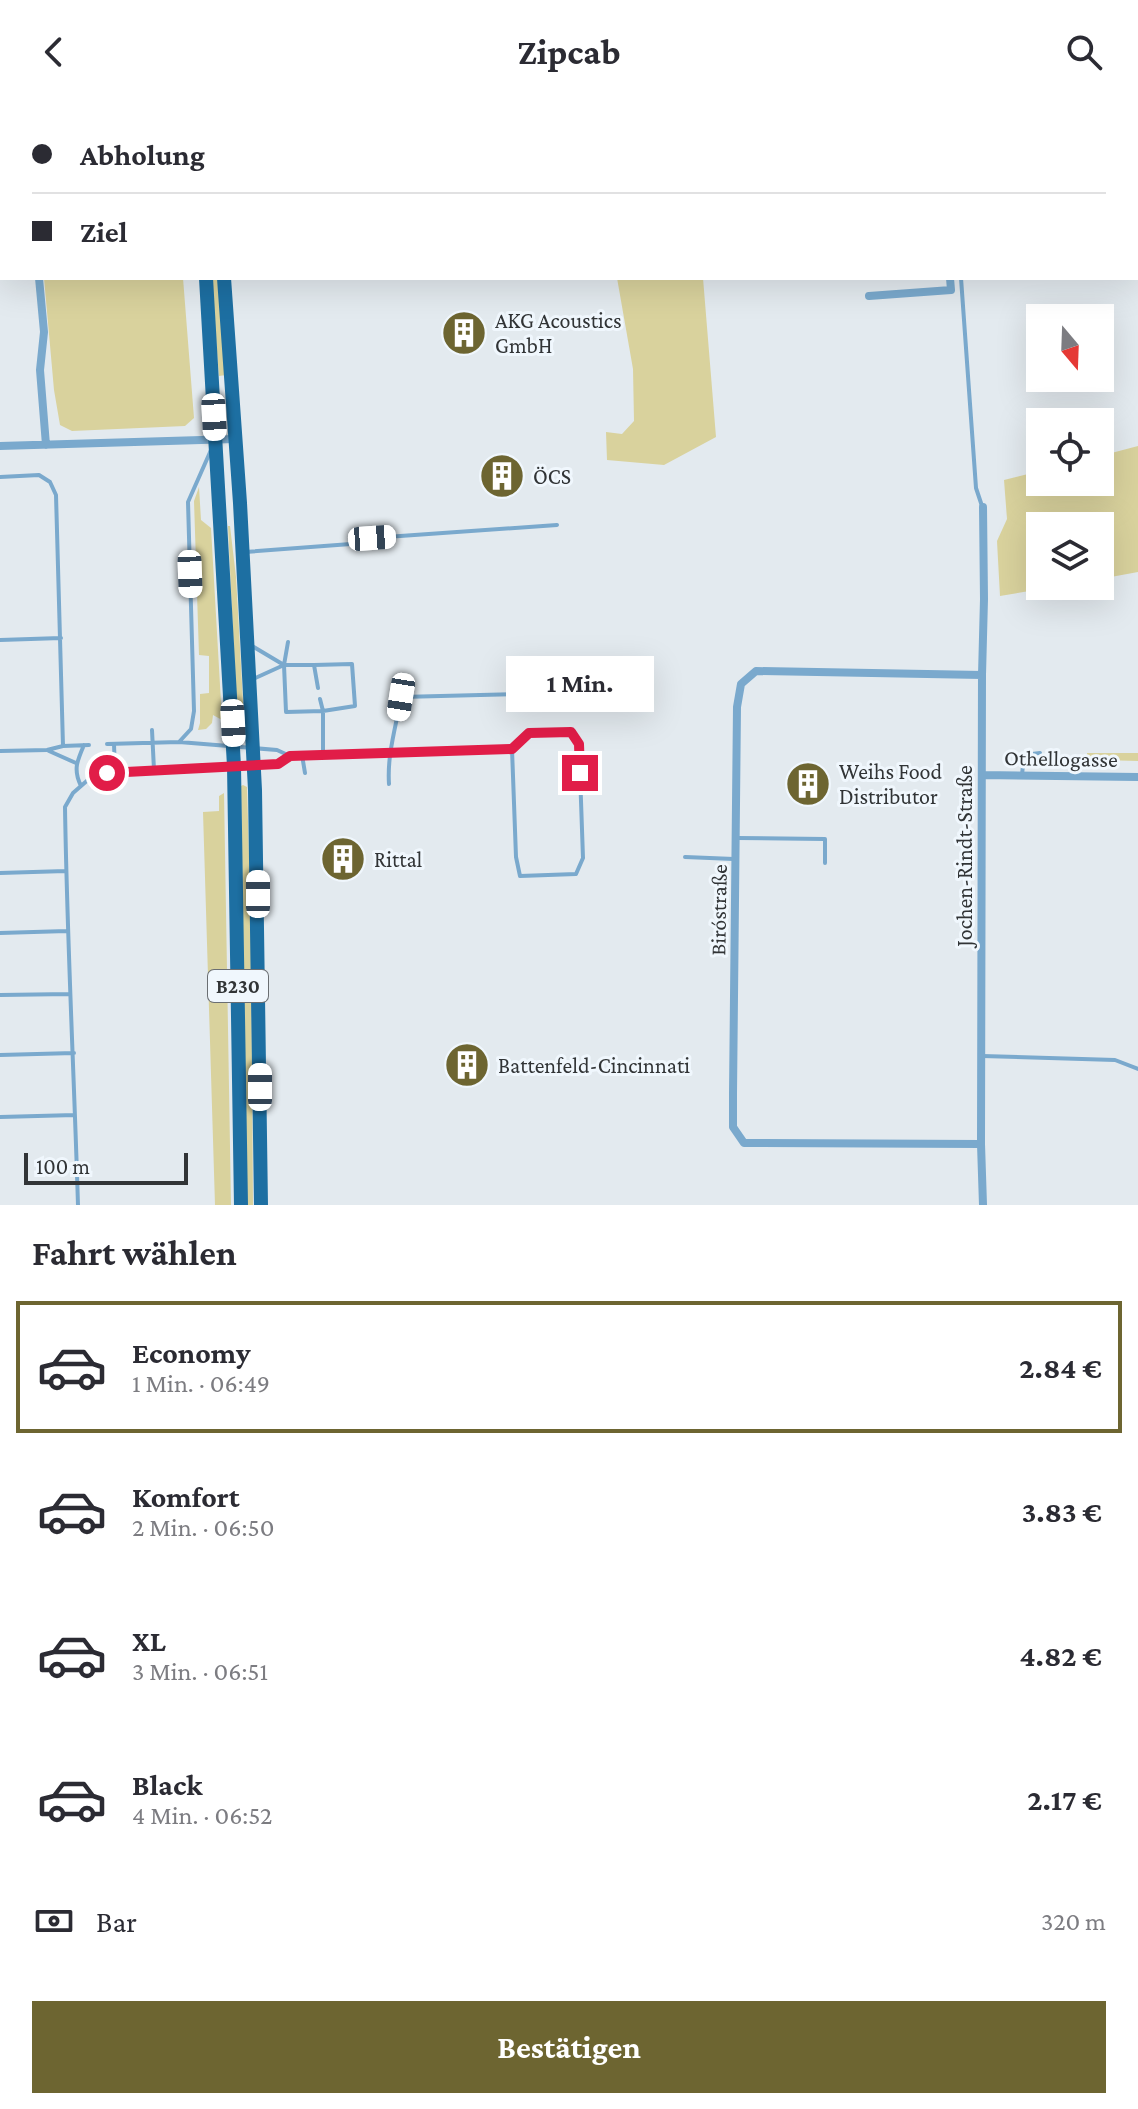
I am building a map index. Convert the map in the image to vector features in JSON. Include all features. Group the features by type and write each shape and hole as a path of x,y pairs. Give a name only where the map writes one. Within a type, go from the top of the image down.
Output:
{"main road":[{"name":"B230","path":"206,280 234,746 241,1205"},
{"name":"B230","path":"224,280 254,765 261,1205"}],"street":[{"path":"39,280 44,332 40,370 46,445"},
{"path":"869,296 951,290 950,280"},
{"path":"0,446 235,439"},
{"name":"Jochen-Rindt-Straße","path":"983,507 983,1205"},
{"name":"Biróstraße","path":"981,1144 744,1143 733,1127 737,707 741,684 756,671 982,675"},
{"name":"Othellogasse","path":"982,775 1138,777"}],"lane":[{"path":"961,280 976,488 983,507"},
{"path":"951,290 962,289"},
{"path":"179,742 191,729 194,711 188,502 215,441"},
{"path":"0,477 39,475 50,482 56,495 63,746"},
{"path":"242,552 364,543 372,538 557,525"},
{"path":"0,640 61,638"},
{"path":"249,681 284,665 352,664 355,706 286,712 284,665 288,642"},
{"path":"247,643 284,665"},
{"path":"314,665 318,688"},
{"path":"389,784 389,752 401,697 525,694"},
{"path":"320,699 323,755"},
{"path":"152,730 154,770"},
{"path":"107,773 278,764 290,756 302,755 512,749 529,733 571,732 579,744 583,858 576,874 520,876 516,857 512,749"},
{"path":"107,744 179,742 277,750 290,756"},
{"path":"114,744 115,772"},
{"path":"0,751 86,745 76,763 76,777 81,786"},
{"path":"47,750 76,763"},
{"path":"1022,775 1024,755 1040,753"},
{"path":"302,755 305,773"},
{"path":"78,1205 65,807 73,793 89,779"},
{"path":"737,838 825,839 825,863"},
{"path":"685,857 736,859"},
{"path":"0,873 66,871"},
{"path":"0,933 67,931"},
{"path":"0,995 71,994"},
{"path":"0,1055 74,1053"},
{"path":"982,1056 1115,1060 1138,1069"},
{"path":"0,1117 75,1115"}],"shaded area":[{"path":"44,280 183,280 194,418 185,426 72,431 60,425"},
{"path":"211,280 218,280 226,375 219,376"},
{"path":"617,280 703,280 716,437 664,465 607,460 606,432 622,434 634,421 633,369"},
{"path":"1138,446 1138,572 1114,576 1114,512 1026,512 1026,592 1000,596 997,541 1007,519 1004,480 1026,474 1026,496 1114,496 1114,452"},
{"path":"199,487 201,520 211,528 222,720 213,715 212,723 206,729 198,730 200,694 209,693 209,656 199,655 194,501"},
{"path":"228,526 236,577 244,719 237,718"},
{"path":"1087,753 1138,753 1138,761 1063,759"},
{"path":"243,785 247,787 251,926 253,1205 247,1205"},
{"path":"224,793 231,1205 215,1205 203,812 219,811 219,796"}],"place":[{"name":"AKG Acoustics GmbH","path":"464,333"},
{"name":"ÖCS","path":"502,476"},
{"name":"Weihs Food Distributor","path":"808,784"},
{"name":"Rittal","path":"343,859"},
{"name":"Battenfeld-Cincinnati","path":"467,1065"}],"route":[{"path":"107,773 278,764 290,756 512,749 529,733 571,732 579,744 580,773"}]}
